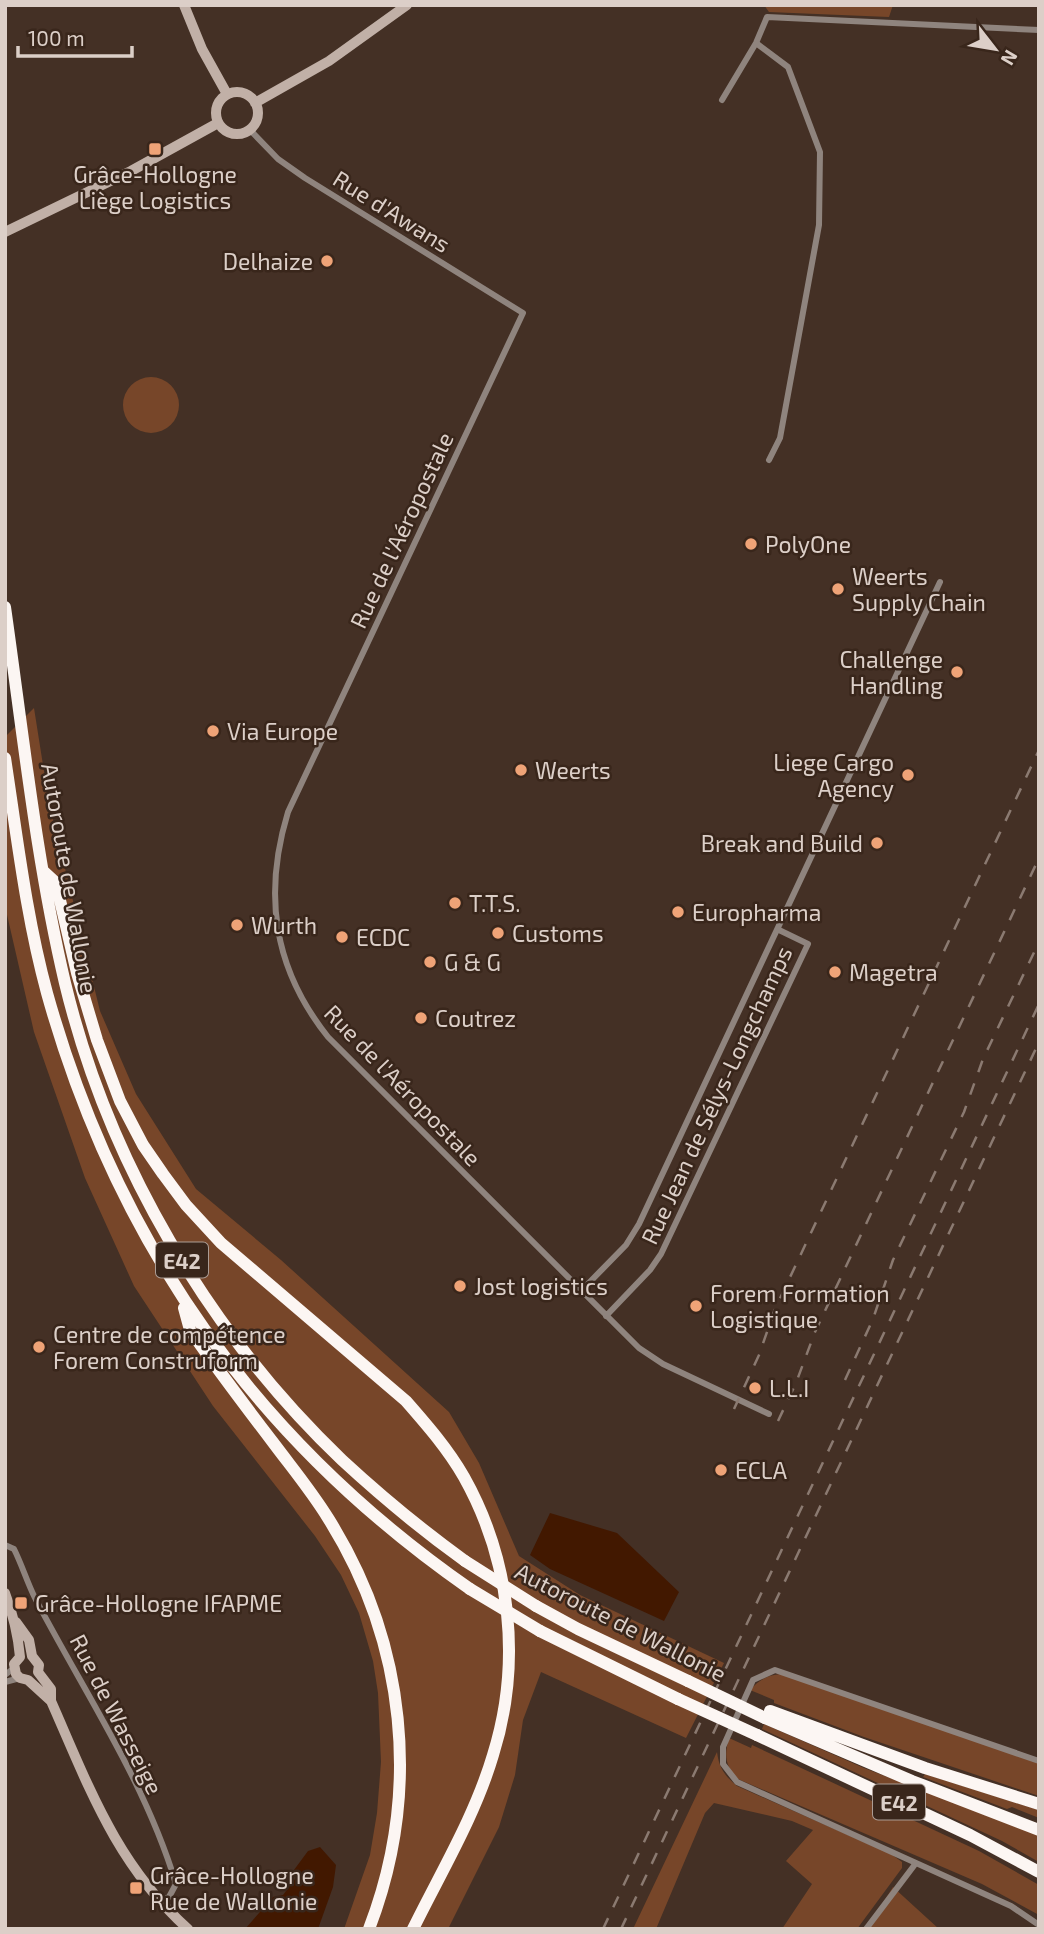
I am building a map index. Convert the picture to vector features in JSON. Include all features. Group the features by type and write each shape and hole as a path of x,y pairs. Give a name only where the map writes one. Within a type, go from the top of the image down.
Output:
{"highway":[{"name":"Autoroute de Wallonie","path":"5,607 43,871 66,985 92,1073 128,1158 172,1244 197,1284 250,1357 310,1427 374,1490 465,1561 536,1606 688,1681 912,1781 1039,1830"},
{"name":"Autoroute de Wallonie","path":"5,758 31,922 46,990 74,1080 110,1167 132,1212 180,1294 234,1371 294,1440 395,1533 470,1589 540,1631 678,1699 970,1835 1039,1872"},
{"path":"43,871 56,883 77,973 97,1040 120,1101 156,1164 186,1205 221,1243 412,1408 464,1477 491,1537 507,1605 508,1684 501,1724 478,1796 413,1929"},
{"path":"180,1294 190,1330 307,1487 347,1550 368,1594 387,1650 400,1723 400,1796 388,1870 369,1929"},
{"path":"767,1714 1039,1804"}],"street":[{"path":"184,5 202,49 227,94"},
{"path":"256,103 329,61 407,5"},
{"path":"722,100 756,43 767,17 1039,30"},
{"path":"756,43 788,67 820,152 819,225 780,438 769,460"},
{"path":"243,93 256,103 258,117 250,130 236,134 223,129 218,123 216,110 227,94 243,93"},
{"path":"5,232 131,171 218,123"},
{"name":"Rue d'Awans","path":"250,130 278,159 305,178 523,313"},
{"name":"Rue de l'Aéropostale","path":"523,313 288,811 275,867 274,901 284,958 312,1017 328,1037 639,1348 656,1361 769,1414"},
{"name":"Rue Jean de Sélys-Longchamps","path":"581,1291 626,1245 639,1224 940,582"},
{"name":"Rue Jean de Sélys-Longchamps","path":"606,1316 650,1270 661,1254 808,943 779,930"},
{"name":"Rue de Wasseige","path":"5,1545 14,1549 34,1595 119,1746 168,1857 176,1884 169,1897 160,1901"},
{"path":"5,1593 16,1622 20,1657 10,1672 24,1679 51,1700"},
{"path":"16,1622 29,1640 38,1672 48,1682 51,1700 105,1822 125,1857 160,1901 188,1929"},
{"path":"20,1657 32,1656"},
{"path":"1039,1762 775,1670 754,1680 723,1747 723,1764 737,1783 1011,1906 1039,1925"},
{"path":"5,1682 24,1679 38,1672"},
{"path":"866,1929 916,1863"}],"shaded area":[{"path":"764,5 893,5 889,17 769,12"},
{"path":"151,377 166,382 174,390 179,405 174,420 166,428 151,433 136,428 128,420 123,405 128,390 136,382"},
{"path":"34,708 49,803 100,1011 136,1094 196,1189 281,1260 449,1412 479,1463 519,1556 580,1595 724,1663 686,1738 541,1672 523,1720 515,1775 499,1827 448,1929 344,1929 370,1855 381,1762 378,1693 373,1661 359,1613 341,1575 315,1536 213,1406 134,1286 85,1178 34,1032 5,906 5,737"},
{"path":"550,1513 617,1533 679,1592 664,1621 550,1569 530,1555"},
{"path":"781,1674 1039,1763 1039,1796 864,1737 774,1703 774,1700 750,1690 764,1679"},
{"path":"764,1724 864,1768 1039,1835 1039,1862 1002,1841 762,1729"},
{"path":"729,1738 751,1748 752,1745 979,1851 1039,1885 1039,1915 982,1884 738,1779 730,1770 727,1760"},
{"path":"717,1752 723,1771 737,1786 891,1854 902,1862 902,1868 857,1929 782,1929 812,1884 786,1861 813,1830 792,1821 714,1803 705,1813 656,1929 633,1929"},
{"path":"925,1774 1039,1810 1039,1818 1012,1807 1007,1809 923,1777"},
{"path":"320,1847 336,1865 333,1887 318,1929 245,1929 273,1897 283,1895 298,1875 291,1874 308,1851"},
{"path":"893,1887 939,1929 866,1929"}],"railway":[{"path":"734,1409 759,1355 775,1309 1039,750"},
{"path":"778,1421 815,1332 1039,858"},
{"path":"845,1380 873,1319 893,1260 964,1112 983,1059 1039,942"},
{"path":"603,1929 1039,1004"},
{"path":"621,1929 1039,1042"}],"place":[{"name":"Grâce-Hollogne Liège Logistics","path":"155,149"},
{"name":"Delhaize","path":"327,261"},
{"name":"PolyOne","path":"751,544"},
{"name":"Weerts Supply Chain","path":"838,589"},
{"name":"Challenge Handling","path":"957,672"},
{"name":"Via Europe","path":"213,731"},
{"name":"Weerts","path":"521,770"},
{"name":"Liege Cargo Agency","path":"908,775"},
{"name":"Break and Build","path":"877,843"},
{"name":"T.T.S.","path":"455,903"},
{"name":"Europharma","path":"678,912"},
{"name":"Wurth","path":"237,925"},
{"name":"Customs","path":"498,933"},
{"name":"ECDC","path":"342,937"},
{"name":"G & G","path":"430,962"},
{"name":"Magetra","path":"835,972"},
{"name":"Coutrez","path":"421,1018"},
{"name":"Jost logistics","path":"460,1286"},
{"name":"Forem Formation Logistique","path":"696,1306"},
{"name":"Centre de compétence Forem Construform","path":"39,1347"},
{"name":"L.L.I","path":"755,1388"},
{"name":"ECLA","path":"721,1470"},
{"name":"Grâce-Hollogne IFAPME","path":"21,1603"},
{"name":"Grâce-Hollogne Rue de Wallonie","path":"136,1888"}]}
